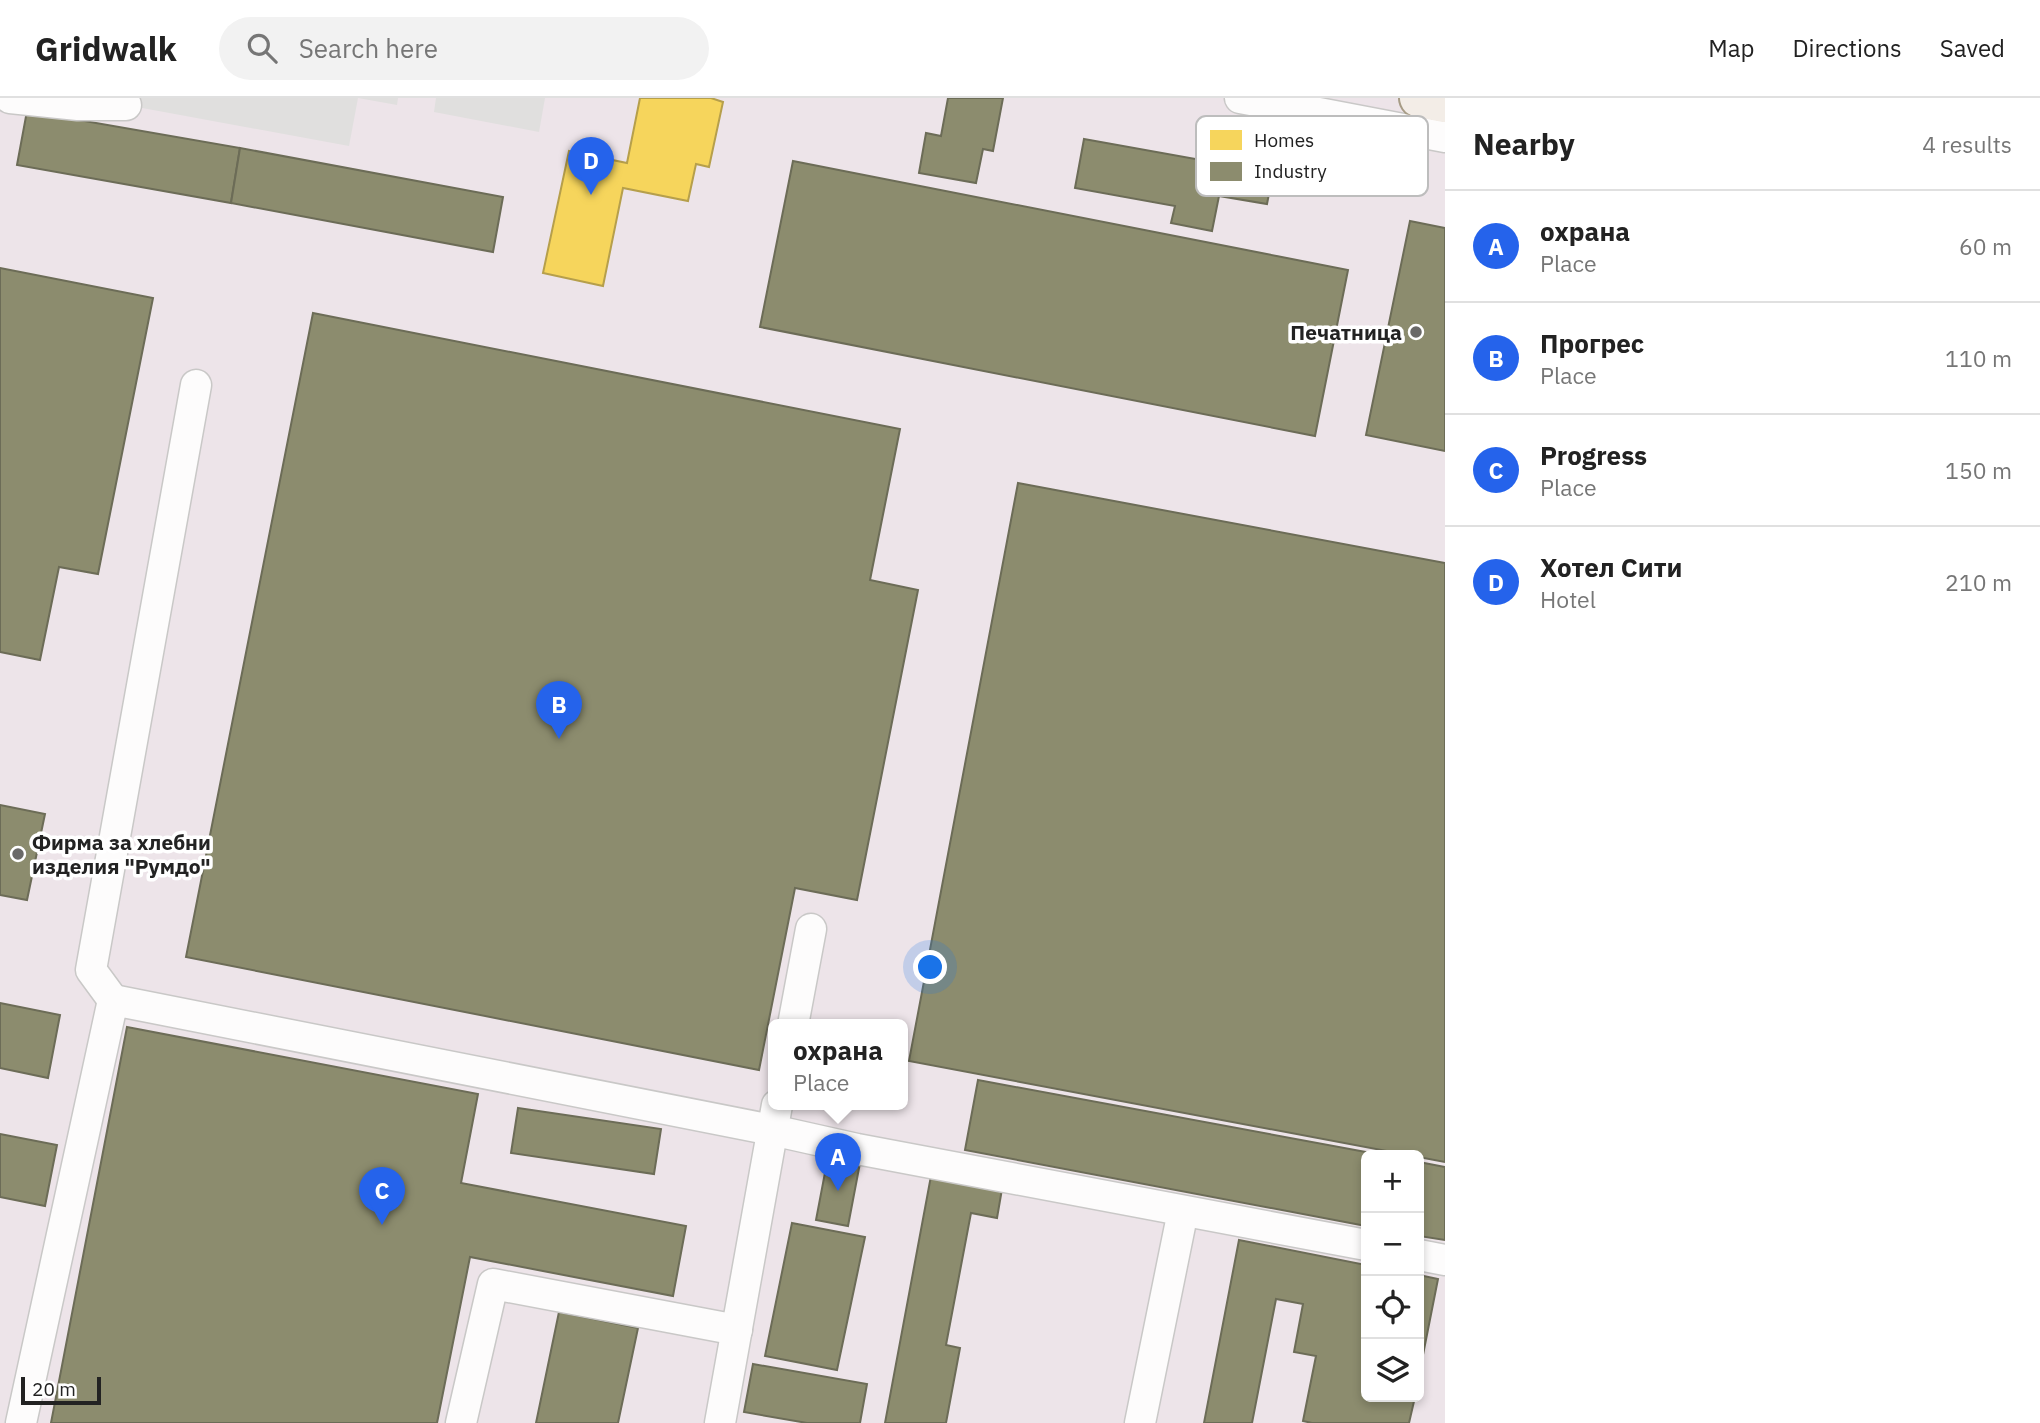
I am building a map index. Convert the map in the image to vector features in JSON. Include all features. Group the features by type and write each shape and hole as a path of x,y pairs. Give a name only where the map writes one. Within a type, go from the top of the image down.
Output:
{"main road":[{"path":"1419,98 1445,103"}],"street":[{"path":"10,98 78,105 126,105"},
{"path":"1240,98 1332,116"},
{"path":"196,385 91,970 113,1000 775,1118 857,1149 1361,1244"},
{"path":"794,1019 811,929"},
{"path":"21,1423 113,1000"},
{"path":"720,1423 775,1118"},
{"path":"1140,1423 1183,1211"},
{"path":"1424,1256 1445,1260"},
{"path":"461,1423 493,1284 737,1329"}],"shaded area":[{"path":"0,98 1445,98 1445,1423 0,1423"},
{"path":"128,98 358,98 349,146 126,105"},
{"path":"358,98 398,98 397,105"},
{"path":"436,98 545,98 539,132 434,112"}],"building: Homes":[{"path":"640,98 711,98 723,102 709,167 696,164 688,201 623,188 603,286 543,273 569,151 627,163"}],"building: Industry":[{"path":"948,98 1003,98 993,151 983,149 976,183 919,173 926,133 941,136"},
{"path":"27,111 240,148 231,203 17,165"},
{"path":"1084,139 1196,159 1196,196 1219,196 1212,231 1171,223 1175,206 1075,188"},
{"path":"240,148 503,197 493,252 231,203"},
{"path":"793,161 1348,270 1315,436 760,327"},
{"path":"1219,196 1269,196 1267,204"},
{"name":"Печатница","path":"1410,221 1445,228 1445,451 1366,435"},
{"path":"0,268 153,298 98,574 59,567 40,660 0,652"},
{"path":"313,313 900,429 870,580 918,590 857,900 795,888 759,1070 186,957"},
{"path":"1018,483 1445,563 1445,1162 1424,1158 1424,1150 1381,1150 909,1061"},
{"name":"Фирма за хлебни изделия \"Румдо\"","path":"0,805 45,814 27,900 0,895"},
{"path":"0,1003 60,1015 48,1078 0,1068"},
{"path":"127,1027 478,1094 461,1183 686,1226 673,1296 470,1257 437,1423 51,1423"},
{"path":"978,1080 1361,1151 1361,1225 965,1150"},
{"path":"518,1108 661,1129 654,1174 511,1153"},
{"path":"0,1134 57,1145 45,1206 0,1197"},
{"path":"828,1157 860,1163 848,1226 816,1220"},
{"path":"1424,1163 1445,1167 1445,1240 1424,1237"},
{"path":"931,1176 1002,1189 997,1218 971,1213 946,1345 960,1348 946,1423 885,1423"},
{"path":"792,1223 865,1237 837,1370 765,1356"},
{"path":"1239,1240 1361,1264 1361,1402 1414,1402 1409,1423 1303,1421 1316,1356 1294,1352 1303,1304 1276,1299 1252,1423 1204,1423"},
{"path":"1424,1276 1438,1279 1424,1350"},
{"path":"559,1312 638,1328 618,1423 536,1423"},
{"path":"753,1364 867,1384 860,1423 807,1423 744,1412"}],"place":[{"name":"Хотел Сити","path":"591,195"},
{"name":"Печатница","path":"1416,332"},
{"name":"Прогрес","path":"559,739"},
{"name":"Фирма за хлебни изделия \"Румдо\"","path":"18,854"},
{"name":"охрана","path":"838,1191"},
{"name":"Progress","path":"382,1225"}]}
